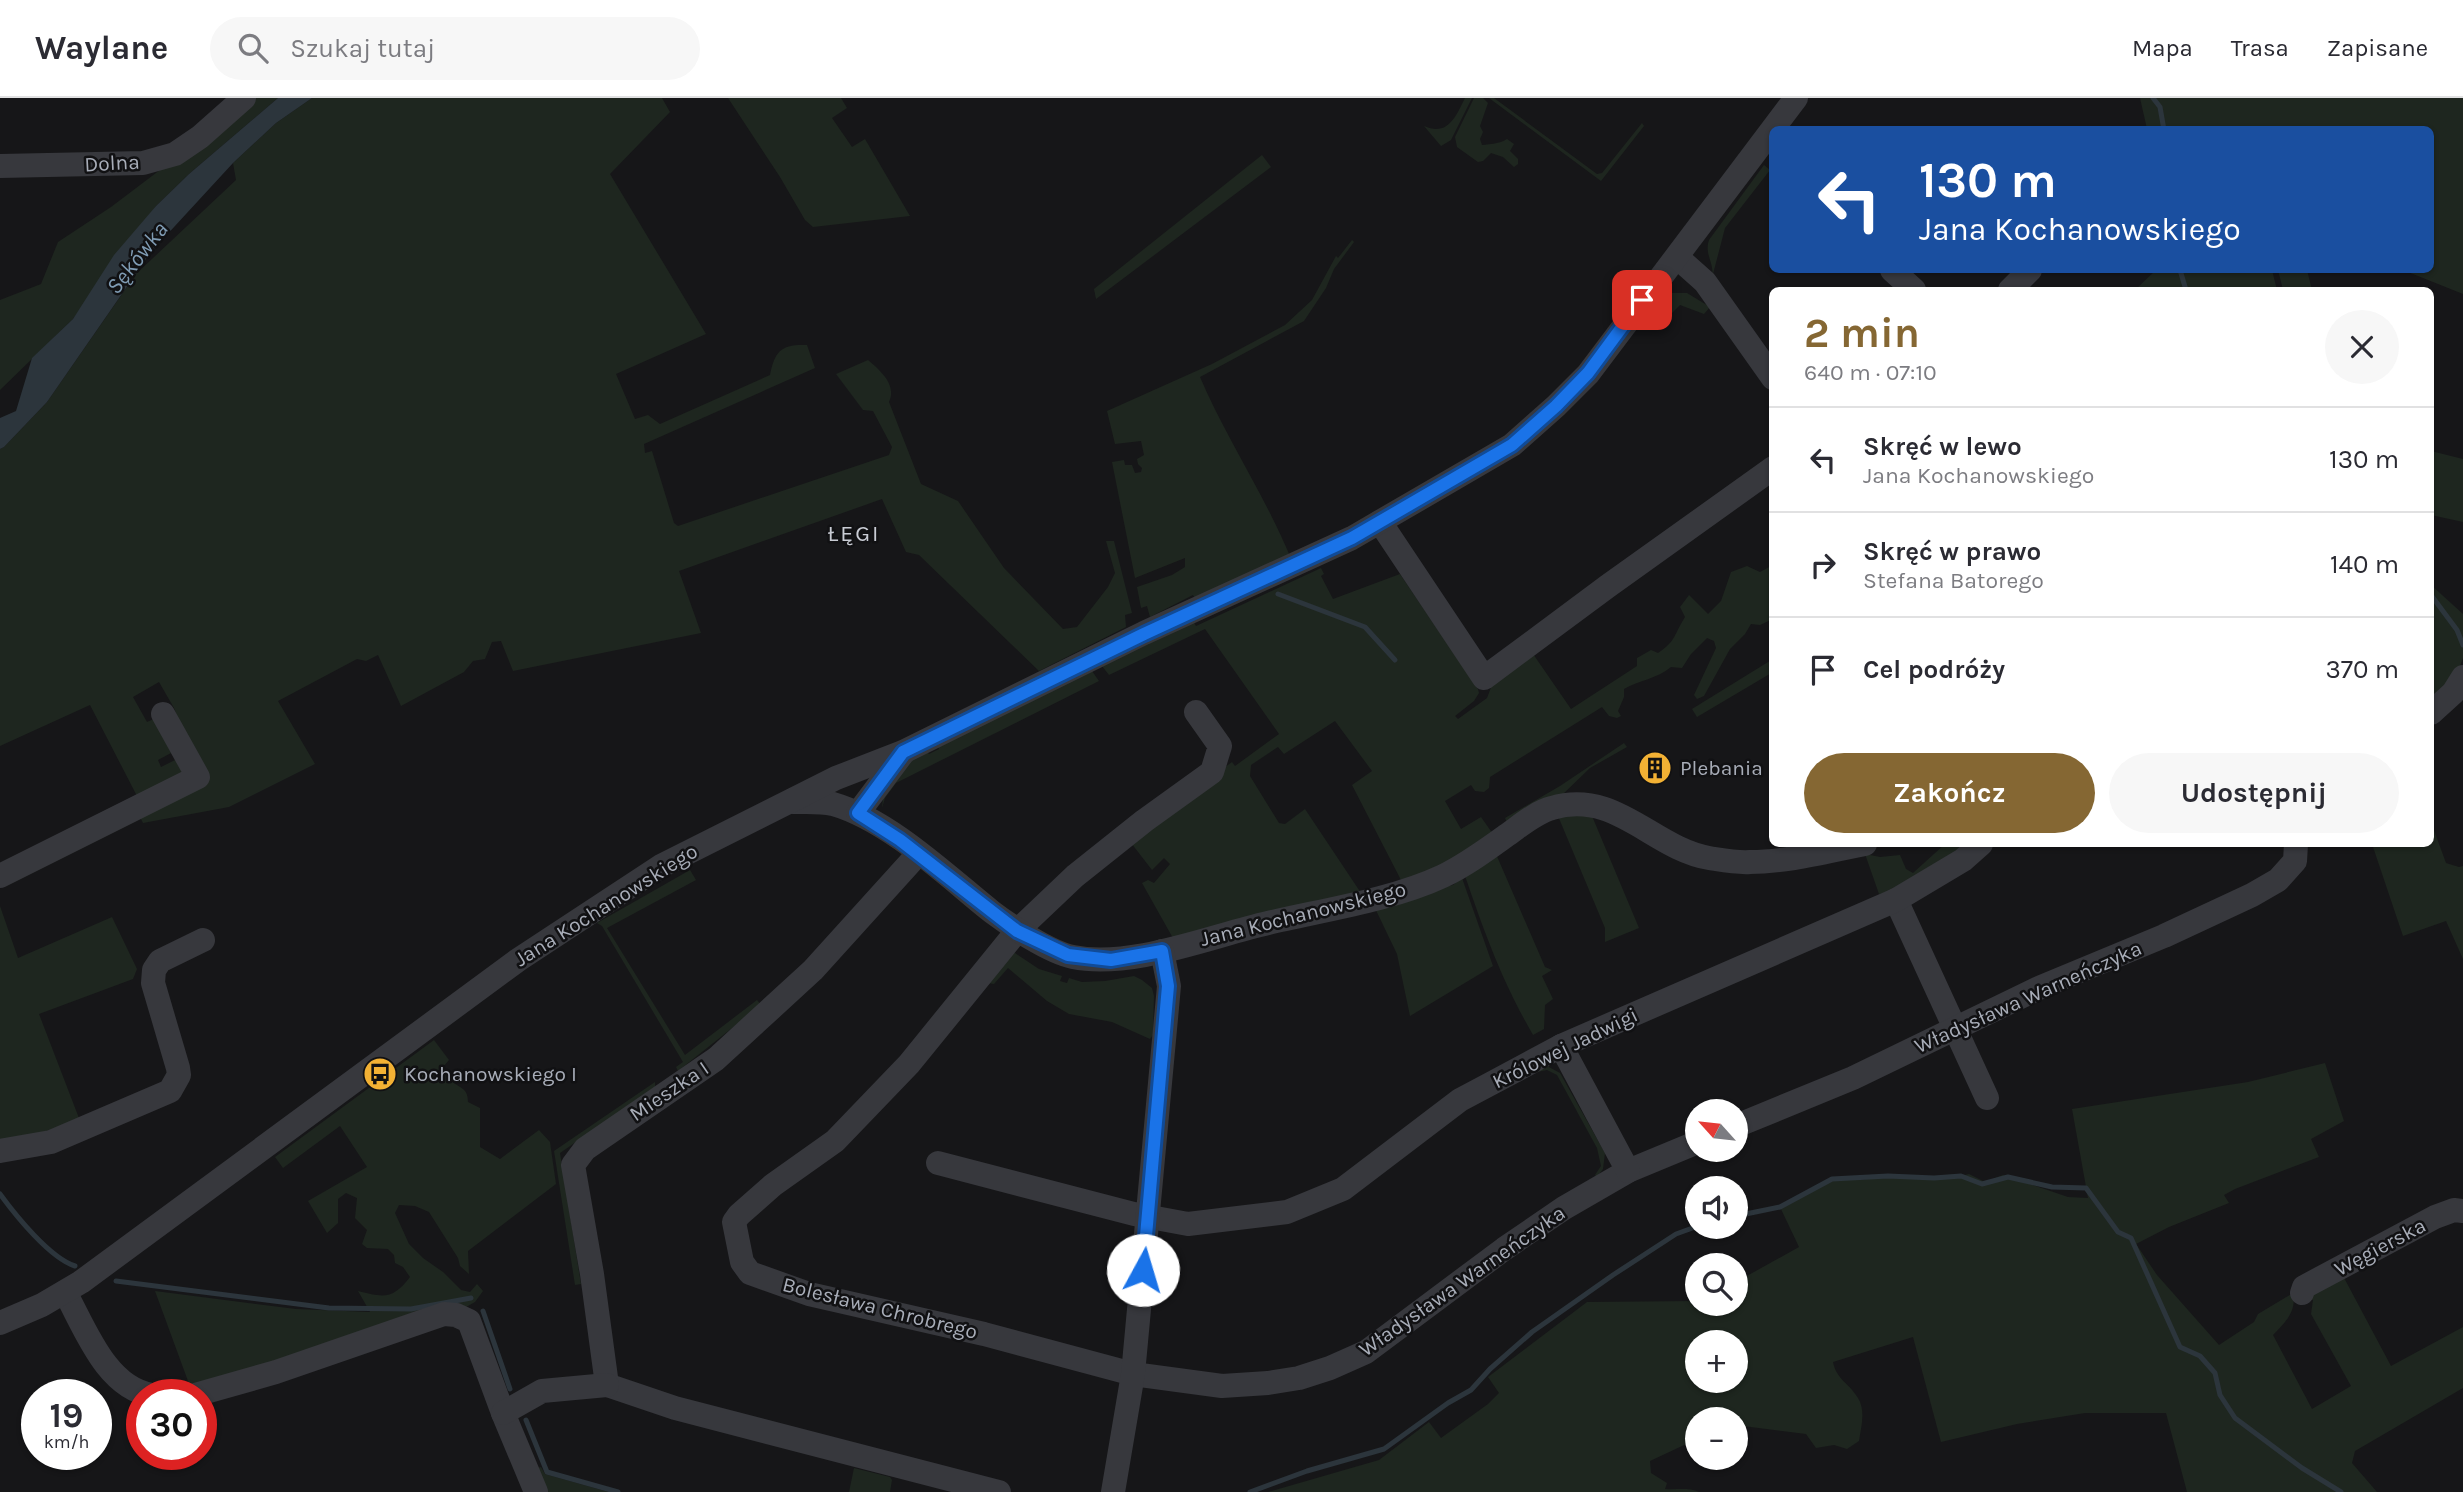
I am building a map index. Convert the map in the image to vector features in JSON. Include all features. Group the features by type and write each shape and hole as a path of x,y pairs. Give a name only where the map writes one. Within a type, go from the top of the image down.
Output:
{"street":[{"name":"Dolna","path":"0,166 143,163 175,154 200,137 244,98"},
{"path":"1775,126 1796,98"},
{"path":"792,802 836,778 903,752 1156,628 1352,538 1512,445 1588,373 1769,134"},
{"path":"1677,257 1705,282 1769,372"},
{"path":"1895,273 1911,287"},
{"path":"2013,287 2027,273"},
{"path":"1380,522 1485,678 1769,471"},
{"path":"2434,710 2453,693 2463,677"},
{"name":"Bolesława Chrobrego","path":"1133,1374 984,1334 809,1294 750,1273 742,1262 734,1222 773,1185 835,1141 909,1064 1017,931 1075,876 1212,772 1220,746 1196,712"},
{"path":"0,876 198,777 163,713"},
{"path":"836,778 849,810 903,752"},
{"name":"Jana Kochanowskiego","path":"0,1323 65,1292 555,933 670,861 733,828 792,802 831,803 849,810 882,827 1017,931 1072,957 1111,960 1162,951 1391,894 1438,878 1467,864 1525,822 1551,808 1600,806 1624,816 1676,846 1705,857 1748,863 1849,847"},
{"name":"Królowej Jadwigi","path":"938,1163 1148,1217 1188,1224 1287,1213 1343,1189 1460,1100 1560,1046 1896,900 1963,860 1978,847"},
{"name":"Władysława Warneńczyka","path":"1748,1121 1853,1078 2041,988 2164,936 2260,891 2278,880 2295,861 2296,847"},
{"name":"Mieszka I","path":"607,1385 592,1274 573,1165 585,1149 716,1059 813,970 918,854"},
{"path":"1896,900 1987,1098"},
{"path":"0,1151 51,1143 170,1091 179,1075 153,983 154,970 160,961 203,940"},
{"path":"1113,1492 1133,1374 1148,1217 1168,986 1162,951"},
{"path":"1560,1046 1628,1171"},
{"name":"Władysława Warneńczyka","path":"1133,1374 1222,1386 1299,1378 1330,1368 1366,1352 1504,1249 1564,1208 1628,1171 1685,1147"},
{"name":"Węgierska","path":"2302,1293 2304,1287 2435,1217 2454,1209 2463,1210"},
{"path":"65,1292 107,1369 126,1385"},
{"path":"217,1389 276,1372 444,1314 456,1315 469,1321 536,1492"},
{"path":"503,1413 542,1391 607,1385 675,1408 999,1492"}],"shaded area":[{"path":"255,98 278,98 156,206 73,319 0,390 0,300 41,284 58,242 111,207"},
{"path":"312,98 662,98 670,112 610,174 706,334 616,374 635,419 648,415 660,424 770,375 777,354 786,347 807,345 815,368 644,444 645,453 652,451 674,523 678,526 889,455 892,447 873,411 863,410 836,374 868,360 889,384 889,402 921,484 958,501 1004,568 1063,629 1077,627 1108,587 1115,573 1106,541 1114,541 1132,613 1125,615 1126,627 1039,671 919,555 906,552 882,499 679,571 701,633 513,671 501,641 492,642 485,659 473,661 464,672 401,706 378,655 366,661 357,659 278,701 315,764 229,807 143,823 139,815 204,782 174,708 159,682 133,697 147,722 156,718 171,753 158,760 161,767 175,760 183,767 180,777 138,798 90,705 0,746 0,449 47,402 136,274 236,180 233,163 276,123"},
{"path":"728,98 841,98 847,108 832,118 852,147 865,139 910,216 813,227 805,220"},
{"path":"1465,98 1472,98 1451,140 1441,146 1424,126 1432,129 1445,127 1454,118"},
{"path":"1474,98 1483,98 1488,103 1480,126 1483,132 1480,139 1482,145 1507,139 1514,144 1510,151 1518,159 1518,164 1514,167 1503,157 1491,153 1478,162 1457,147 1455,137"},
{"path":"1489,98 1494,98 1597,174 1602,173 1642,123 1644,126 1601,181"},
{"path":"2140,98 2463,98 2463,294 2410,273 2434,273 2434,126 2146,126"},
{"path":"1262,155 1271,167 1096,299 1094,289"},
{"path":"1764,165 1769,171 1725,228 1712,278 1709,240"},
{"path":"1352,240 1354,242 1334,269 1326,288 1304,321 1200,377 1290,556 1196,601 1193,595 1150,617 1147,606 1141,608 1137,587 1172,575 1185,567 1185,558 1135,578 1112,462 1124,460 1125,465 1132,465 1135,473 1141,472 1142,468 1137,459 1144,455 1141,441 1115,444 1107,411 1212,364 1285,325 1312,300 1336,256 1338,258"},
{"path":"2153,273 2273,273 2276,287 2138,287"},
{"path":"2279,273 2308,273 2311,287 2282,287"},
{"path":"1672,293 1687,293 1710,307 1704,314 1680,305 1670,315 1661,307"},
{"path":"2434,452 2463,459 2463,522 2434,516"},
{"path":"1747,566 1760,572 1769,567 1769,621 1760,625 1751,624 1730,649 1704,696 1697,699 1694,695 1716,648 1714,641 1707,638 1682,668 1671,667 1624,689 1624,697 1618,711 1621,716 1609,716 1602,707 1490,777 1489,788 1484,792 1475,791 1471,785 1445,801 1461,829 1481,817 1493,834 1474,851 1402,882 1352,785 1372,771 1335,721 1284,754 1278,747 1251,765 1250,776 1279,823 1285,824 1305,809 1361,893 1174,940 1142,883 1148,880 1154,883 1170,864 1164,858 1152,870 1128,839 1232,762 1235,766 1279,734 1205,629 1109,675 1102,666 1193,621 1196,626 1321,568 1324,574 1321,576 1333,599 1400,574 1478,689 1479,693 1474,701 1455,716 1458,719 1487,698 1495,677 1531,651 1571,709 1637,666 1637,658 1651,650 1658,653 1669,645 1685,617 1680,607 1689,595 1708,614 1721,601 1731,572"},
{"path":"2434,588 2463,614 2463,658 2458,671 2434,699"},
{"path":"1769,661 1769,674 1697,717 1692,709"},
{"path":"1092,671 1099,681 896,783 885,798 882,808 883,798 901,766"},
{"path":"1624,743 1627,747 1590,768 1561,796 1508,825 1505,818 1560,786"},
{"path":"1558,816 1592,816 1639,928 1605,942 1605,928"},
{"path":"2434,830 2446,863 2463,866 2463,959 2446,921 2403,936 2373,847 2434,847"},
{"path":"1942,847 1966,847 1906,888 1879,894 1865,854 1880,857 1900,855 1906,869 1913,873"},
{"path":"1496,854 1545,967 1552,970 1542,976 1553,999 1545,1005 1544,1029 1533,1035 1495,957 1465,876"},
{"path":"690,870 696,880 607,928 685,1055 757,1000 761,1005 678,1071 676,1067 683,1062 602,926 597,923"},
{"path":"1462,878 1493,966 1410,1016 1397,954 1373,904 1453,885"},
{"path":"0,906 18,958 112,917 137,969 133,979 39,1014 82,1126 0,1148"},
{"path":"1009,949 1039,969 1062,976 1060,981 1067,983 1069,978 1082,982 1134,976 1142,980 1152,988 1154,996 1153,1035 1150,1039 1112,1022 1069,1014 1047,1001 1008,968 994,984 981,982"},
{"path":"434,1040 449,1060 443,1067 449,1078 464,1090 468,1102 480,1108 480,1147 500,1159 539,1130 550,1142 556,1184 468,1251 469,1274 460,1266 458,1258 429,1212 415,1206 399,1205 395,1213 409,1244 461,1290 470,1292 477,1284 483,1291 475,1302 459,1311 217,1384 217,1379 187,1379 155,1291 296,1309 370,1312 358,1291 388,1295 410,1277 403,1267 395,1263 394,1255 388,1249 367,1248 362,1244 367,1230 355,1218 357,1198 346,1193 338,1199 338,1223 327,1233 308,1201 367,1167 340,1126 283,1168 275,1157"},
{"path":"2325,1063 2344,1121 2311,1139 2319,1157 2235,1189 2224,1195 2229,1203 2169,1227 2136,1244 2157,1275 2219,1345 2254,1322 2258,1314 2293,1293 2292,1311 2273,1335 2312,1409 2351,1386 2311,1314 2313,1300 2303,1298 2342,1274 2391,1366 2463,1327 2463,1388 2355,1451 2352,1463 2377,1492 2187,1492 2166,1413 2085,1413 2017,1424 1941,1442 1913,1337 1833,1362 1837,1373 1855,1393 1862,1408 1859,1441 1847,1449 1834,1445 1816,1448 1806,1434 1748,1427 1748,1407 1685,1407 1685,1445 1650,1461 1651,1473 1667,1483 1665,1489 1699,1492 1268,1492 1379,1460 1429,1422 1441,1438 1499,1393 1488,1377 1587,1302 1685,1301 1685,1316 1748,1316 1748,1275 1799,1247 1780,1207 1832,1179 1860,1180 1888,1176 1949,1179 1969,1174 1985,1182 2003,1175 2068,1197 2088,1198 2072,1109 2248,1082"},
{"path":"1547,1066 1560,1073 1605,1153 1603,1169 1597,1177 1595,1175 1601,1166 1597,1148 1557,1075 1547,1070 1532,1073"},
{"path":"655,1082 655,1087 560,1153 581,1284 575,1285 554,1151"},
{"path":"541,1467 545,1474 609,1492 542,1492 533,1469"},
{"path":"854,1468 890,1477 890,1492 849,1492"}],"water":[{"name":"Sękówka","path":"278,98 312,98 276,123 233,163 151,252 47,402 0,449 0,418 16,411 32,358 73,319 114,255 156,206"}],"waterway":[{"path":"2153,98 2160,107 2163,126"},
{"path":"2181,273 2185,287"},
{"path":"1278,594 1365,627 1395,660"},
{"path":"2434,599 2457,630 2463,645"},
{"path":"1748,1214 1780,1207 1832,1179 1961,1176 1982,1184 2008,1177 2052,1187 2086,1188 2118,1232 2131,1238 2180,1347 2200,1356 2215,1373 2220,1395 2235,1418 2302,1468 2341,1492"},
{"path":"0,1194 45,1246 65,1262 75,1266"},
{"path":"1250,1492 1307,1471 1384,1449 1448,1403 1471,1390 1490,1369 1532,1332 1613,1275 1685,1231"},
{"path":"116,1281 329,1308 411,1309 471,1298"},
{"path":"483,1311 510,1389"},
{"path":"526,1420 547,1472 618,1492"}],"place":[{"name":"Plebania","path":"1655,768"},
{"name":"Kochanowskiego I","path":"380,1074"}],"district":[{"name":"ŁĘGI","path":"854,533"}],"route":[{"path":"1143,1270 1168,986 1162,951 1111,960 1072,957 1017,931 900,840 858,813 903,752 1144,634 1352,538 1512,445 1579,384 1642,300"}]}
